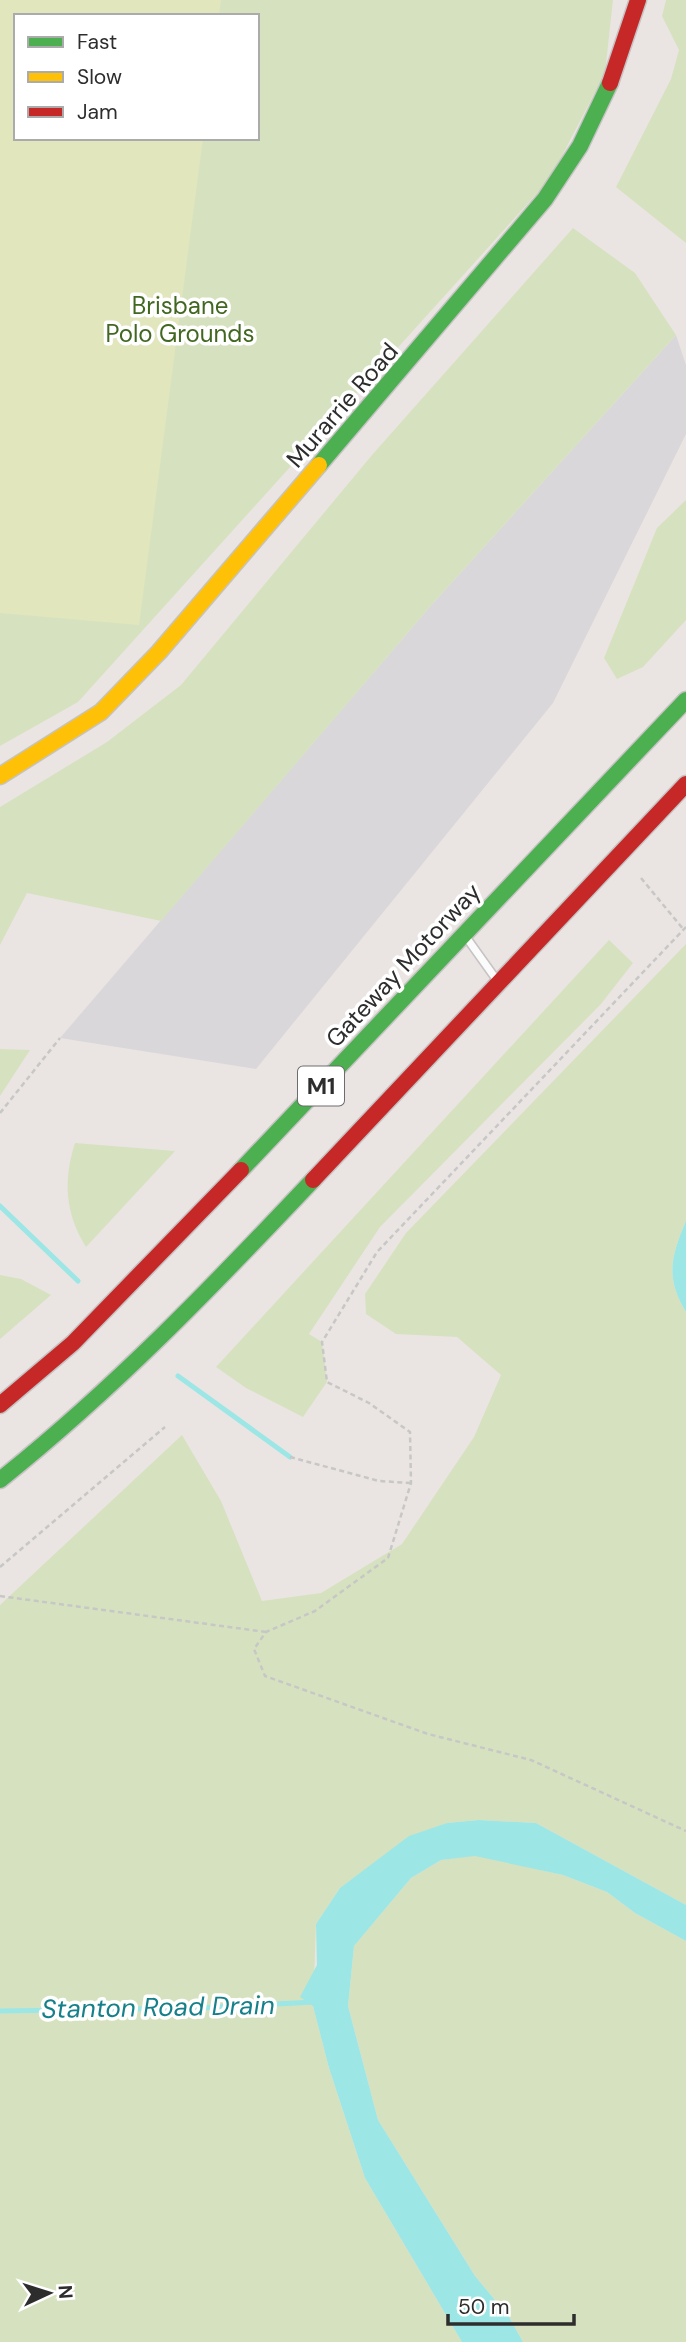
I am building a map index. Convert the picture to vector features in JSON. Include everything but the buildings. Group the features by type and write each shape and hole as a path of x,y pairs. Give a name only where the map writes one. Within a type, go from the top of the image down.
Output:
{"main road":[{"name":"Murarrie Road","path":"0,776 80,727 128,686 524,226 565,174 591,130 614,78 638,0"},
{"name":"Gateway Motorway","path":"0,1405 73,1343 128,1289 686,700"},
{"name":"M1","path":"0,1480 70,1424 176,1325 686,784"}],"lane":[{"path":"464,934 499,982"}],"path":[{"path":"0,1596 266,1632 315,1611 388,1558 411,1483 410,1432 369,1403 327,1382 322,1342 377,1252 483,1137 624,996 685,928 641,878"},
{"path":"0,1113 60,1038"},
{"path":"0,1567 165,1427"},
{"path":"290,1457 379,1481 411,1483"},
{"path":"266,1632 254,1649 265,1676 428,1734 531,1760 686,1831"}],"shaded area":[{"path":"676,335 686,365 686,434 553,703 256,1069 60,1038 434,602"}],"green space":[{"name":"Brisbane Polo Grounds","path":"0,0 613,0 605,73 550,179 78,702 0,746"},
{"path":"0,0 221,0 219,14 14,14 14,140 203,140 139,625 0,613"},
{"path":"666,0 686,0 686,243 616,187 671,79 679,50 662,16"},
{"path":"573,228 635,273 676,335 434,602 161,921 27,893 0,945 0,807 107,742 181,685 372,455"},
{"path":"686,500 686,620 643,667 617,679 604,658 657,528"},
{"path":"609,940 633,963 601,1004 380,1227 309,1334 322,1342 327,1382 303,1417 246,1388 216,1367"},
{"path":"686,944 686,1221 672,1267 675,1288 686,1312 686,1905 536,1823 479,1820 447,1823 368,1868 340,1888 316,1924 313,2006 329,2068 365,2178 462,2342 0,2342 0,1605 182,1435 221,1501 262,1601 321,1593 402,1544 474,1437 501,1375 457,1337 396,1334 366,1314 365,1294 406,1233"},
{"path":"0,1049 30,1050 0,1096"},
{"path":"75,1143 175,1151 86,1247 74,1222 68,1196 69,1170"},
{"path":"0,1275 21,1279 51,1295 0,1339"},
{"path":"475,1855 563,1875 607,1892 635,1913 686,1941 686,2342 523,2342 509,2317 475,2276 378,2120 348,2006 354,1946 411,1878 441,1860"}],"water":[{"path":"686,1221 686,1312 675,1288 672,1267"},
{"path":"479,1820 536,1823 686,1905 686,1941 635,1913 607,1892 563,1875 475,1856 441,1860 411,1878 354,1946 348,2006 378,2120 475,2276 509,2317 523,2342 462,2342 365,2178 329,2068 313,2006 300,1997 317,1965 316,1924 340,1888 409,1836 447,1823"}],"waterway":[{"path":"0,1206 78,1281"},
{"path":"178,1376 290,1457"},
{"name":"Stanton Road Drain","path":"0,2011 198,2008 315,2002"}],"traffic: fast":[{"path":"319,465 545,199 580,146 610,83"},
{"path":"241,1170 686,700"},
{"path":"0,1480 123,1373 200,1298 313,1180"}],"traffic: slow":[{"path":"0,776 101,712 159,652 319,465"}],"traffic: jam":[{"path":"610,83 638,0"},
{"path":"313,1180 686,784"},
{"path":"0,1405 73,1343 241,1170"}]}
